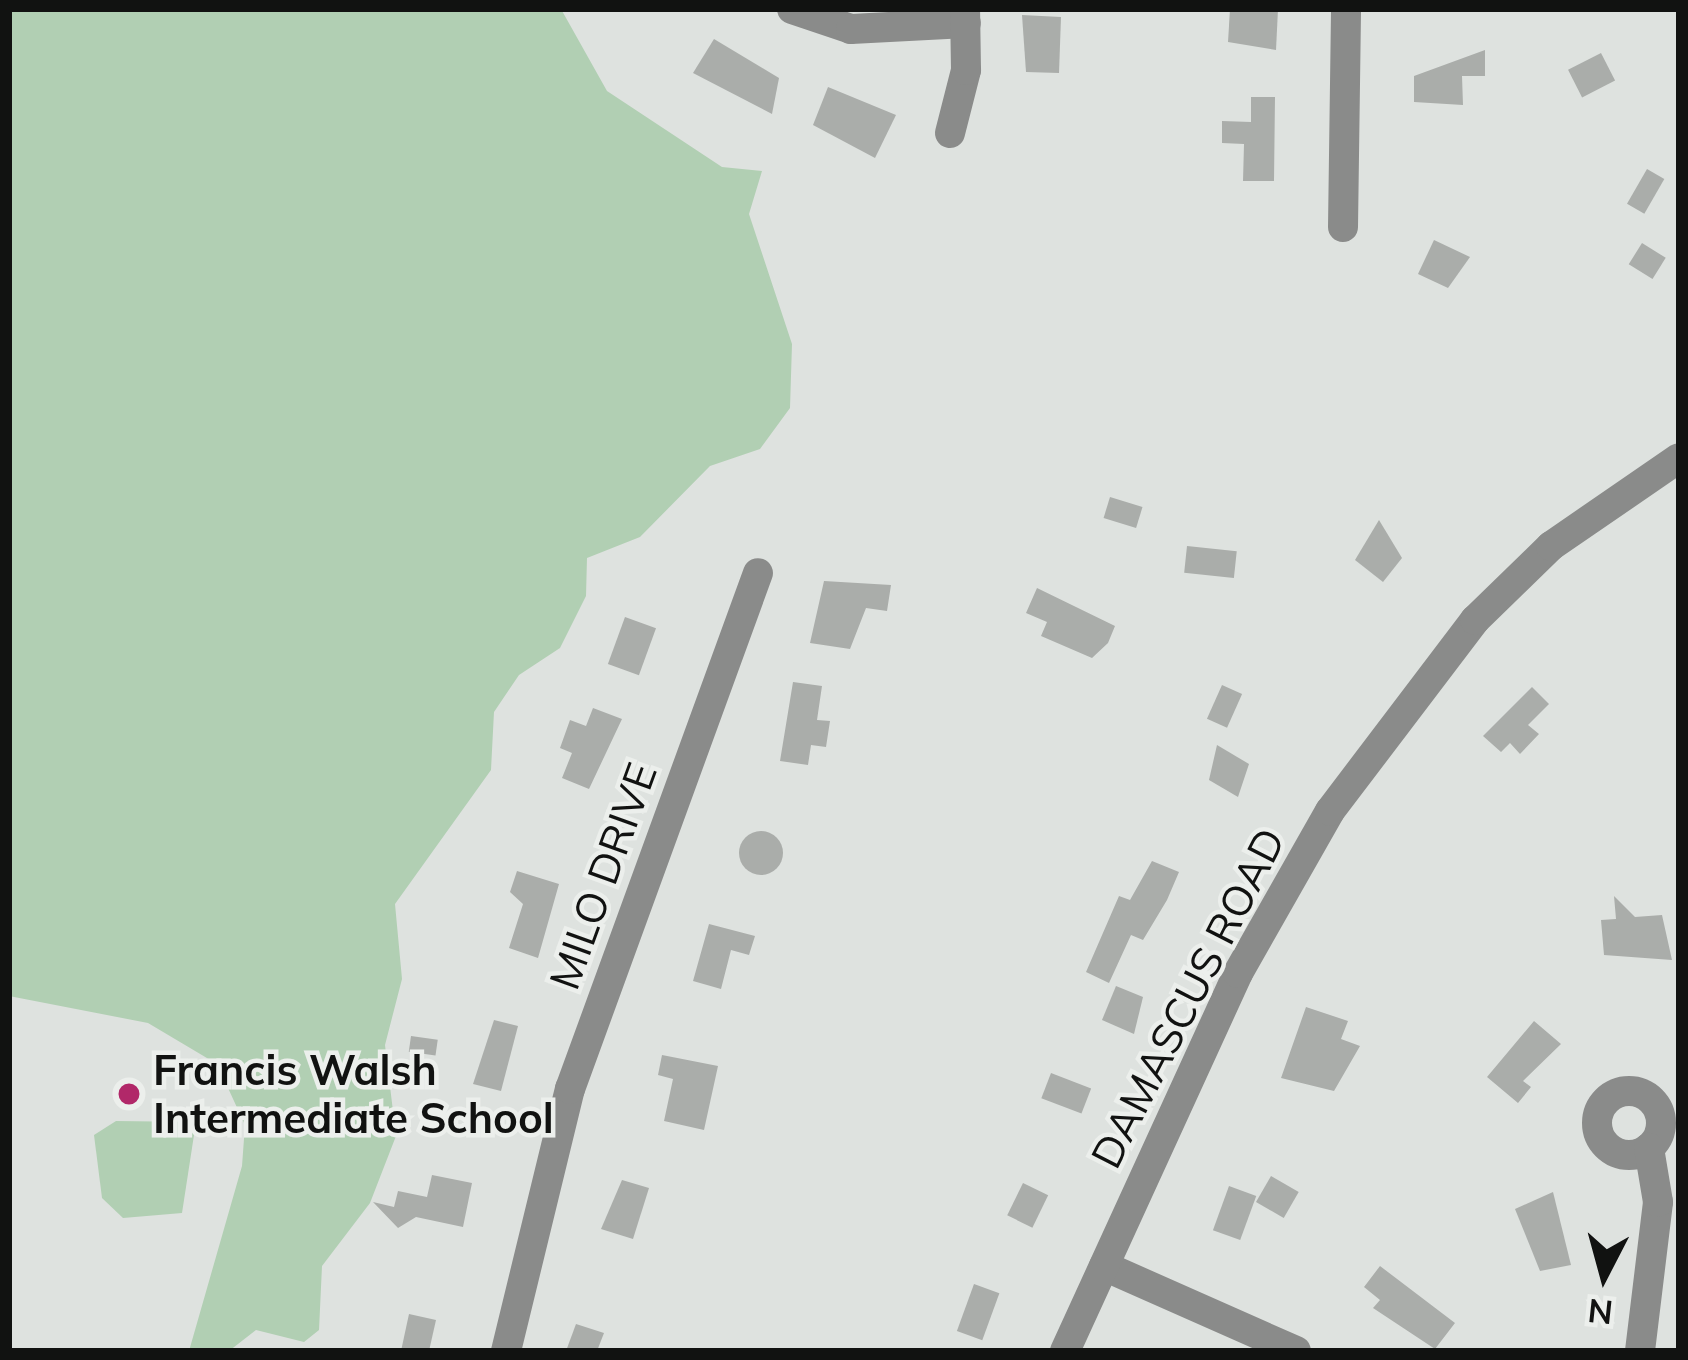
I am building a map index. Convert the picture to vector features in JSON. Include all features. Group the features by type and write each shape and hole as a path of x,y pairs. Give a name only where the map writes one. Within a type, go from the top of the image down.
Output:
{"street":[{"path":"792,9 851,28 965,16 950,133"},
{"path":"1343,226 1346,9"},
{"name":"DAMASCUS ROAD","path":"1066,1351 1238,974 1330,811 1475,620 1551,546 1679,458"},
{"name":"MILO DRIVE","path":"506,1351 570,1089 758,573"},
{"path":"1640,1351 1658,1202 1648,1148"},
{"path":"1104,1266 1296,1351"}],"green space":[{"path":"9,9 561,9 607,91 722,167 762,171 749,214 792,344 790,408 760,449 710,466 640,537 587,558 586,596 560,648 519,675 494,712 491,770 395,904 402,979 385,1045 396,1136 370,1203 322,1266 319,1330 304,1342 256,1330 229,1351 189,1351 242,1166 245,1125 217,1064 148,1023 9,996"},
{"path":"116,1121 196,1122 182,1213 123,1218 102,1198 94,1135"}],"building":[{"path":"1230,9 1278,9 1276,50 1228,42"},
{"path":"1022,15 1061,17 1059,73 1026,72"},
{"path":"714,39 779,78 772,114 693,73"},
{"path":"1485,50 1485,76 1462,76 1463,105 1414,102 1414,76"},
{"path":"1601,53 1615,81 1582,97 1568,70"},
{"path":"828,87 896,115 875,158 813,125"},
{"path":"1251,97 1275,97 1274,181 1243,181 1244,144 1222,143 1222,121 1251,122"},
{"path":"1647,169 1664,179 1644,214 1627,204"},
{"path":"1434,240 1470,257 1448,288 1418,274"},
{"path":"1642,243 1666,258 1652,279 1629,264"},
{"path":"1110,497 1143,507 1136,528 1104,518"},
{"path":"1379,520 1402,558 1383,582 1355,560"},
{"path":"1187,546 1237,551 1234,578 1184,573"},
{"path":"824,581 891,585 887,611 866,608 850,649 810,643"},
{"path":"1037,588 1115,626 1108,643 1092,658 1041,636 1047,622 1026,613"},
{"path":"625,617 656,628 639,675 608,664"},
{"path":"793,682 822,686 817,720 830,721 826,747 811,745 808,765 780,761"},
{"path":"1222,685 1242,694 1227,728 1207,719"},
{"path":"1532,687 1549,704 1528,725 1539,734 1520,754 1510,743 1501,752 1483,736"},
{"path":"593,708 622,719 589,789 562,778 572,753 560,748 570,720 586,726"},
{"path":"1217,745 1249,764 1238,797 1209,780"},
{"path":"761,831 776,838 783,853 776,868 761,875 746,868 739,853 746,838"},
{"path":"1152,861 1179,872 1143,940 1131,935 1109,983 1086,972 1119,896 1130,900"},
{"path":"517,871 559,884 538,958 509,948 523,904 510,892"},
{"path":"1614,896 1635,917 1662,915 1672,960 1604,955 1601,920 1616,919"},
{"path":"709,924 755,936 749,955 731,950 721,989 693,981"},
{"path":"1116,986 1143,997 1134,1034 1102,1020"},
{"path":"1306,1007 1348,1021 1341,1039 1360,1046 1334,1091 1281,1078"},
{"path":"494,1020 518,1026 501,1091 473,1084"},
{"path":"1534,1021 1561,1044 1523,1081 1531,1087 1518,1103 1487,1077"},
{"path":"411,1036 438,1040 436,1056 409,1052"},
{"path":"662,1055 718,1066 704,1130 664,1121 673,1079 658,1075"},
{"path":"1051,1073 1091,1088 1081,1114 1041,1098"},
{"path":"432,1175 472,1183 463,1227 416,1217 398,1228 373,1202 394,1207 398,1191 427,1197"},
{"path":"1271,1176 1299,1192 1284,1218 1256,1202"},
{"path":"622,1180 649,1188 633,1239 601,1229"},
{"path":"1023,1183 1048,1195 1032,1228 1007,1215"},
{"path":"1229,1186 1256,1196 1240,1240 1213,1230"},
{"path":"1553,1192 1571,1265 1540,1271 1515,1209"},
{"path":"1380,1266 1455,1323 1435,1349 1373,1308 1380,1300 1364,1287"},
{"path":"974,1284 999,1293 982,1340 957,1331"},
{"path":"409,1314 436,1320 429,1351 401,1351"},
{"path":"576,1324 604,1333 597,1351 566,1351"}],"place":[{"name":"Francis Walsh Intermediate School","path":"129,1094"}]}
